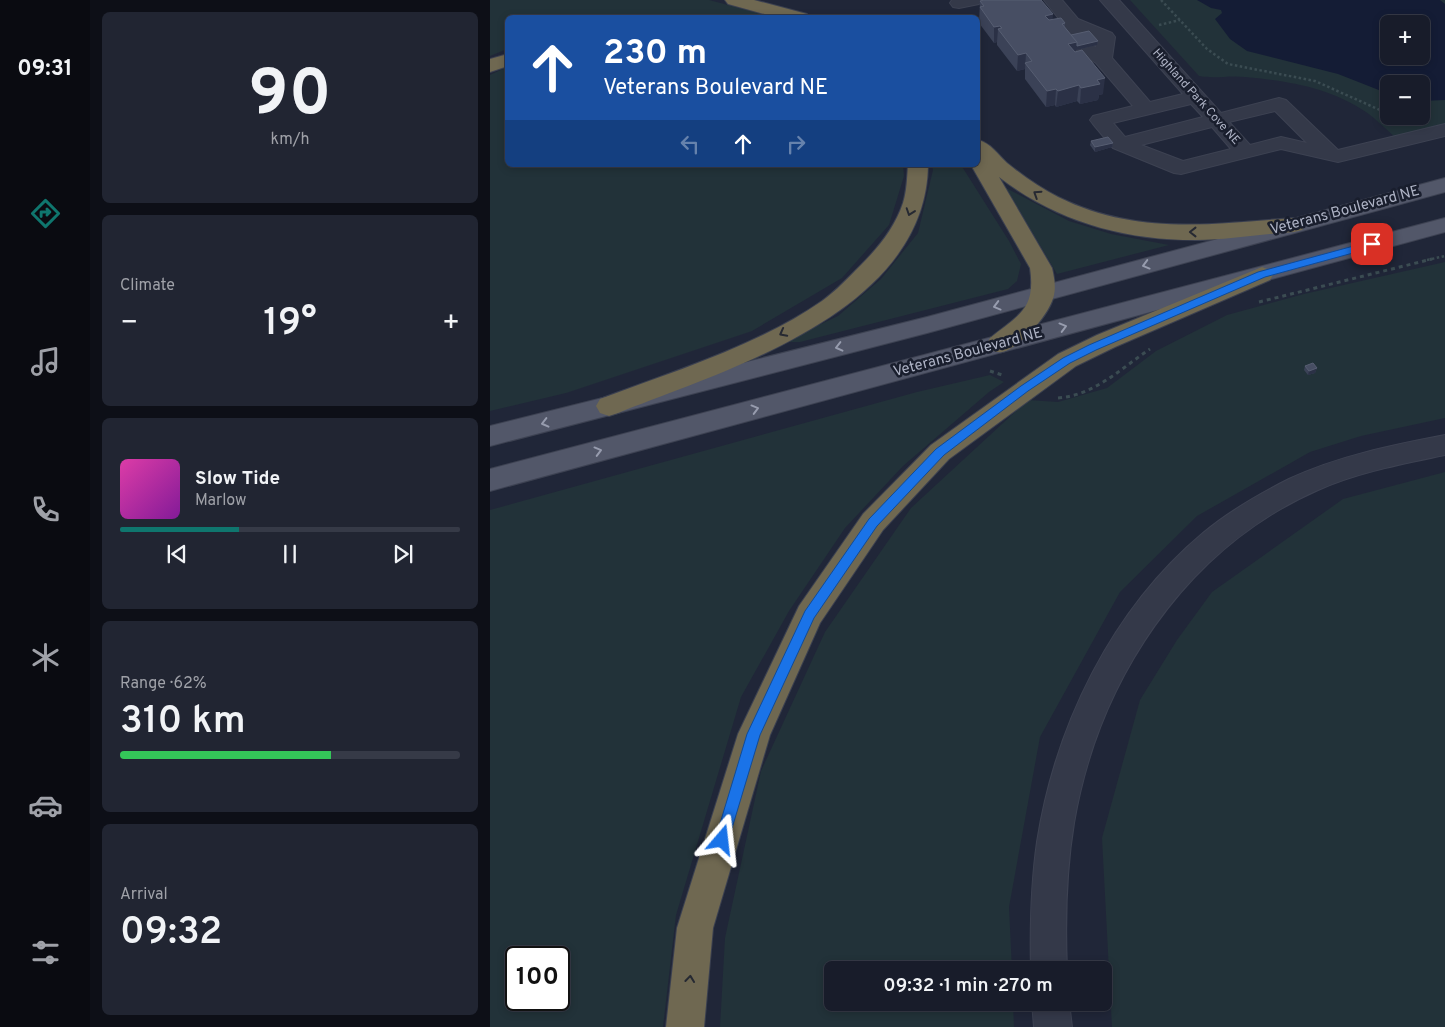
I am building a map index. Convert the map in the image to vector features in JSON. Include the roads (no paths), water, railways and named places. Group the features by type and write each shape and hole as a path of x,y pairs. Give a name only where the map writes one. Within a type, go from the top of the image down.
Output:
{"highway":[{"path":"734,0 790,15"},
{"path":"490,66 505,60"},
{"path":"980,148 1008,175 1044,199 1087,219 1134,229 1194,233 1294,225"},
{"path":"980,162 1041,268 1044,281 1044,293 1040,306 1026,322 999,344"},
{"path":"609,406 755,348 828,309 877,265 905,227 919,184 918,167"},
{"path":"685,1027 695,928 754,734 809,615 873,522 940,452 1024,389 1067,360 1262,275"}],"main road":[{"name":"Veterans Boulevard NE","path":"490,436 1044,293 1445,185"},
{"name":"Veterans Boulevard NE","path":"490,480 1445,225"}],"street":[{"path":"1054,0 1078,36 1103,59 1146,109"},
{"name":"Highland Park Cove NE","path":"1110,0 1245,152 1281,143 1338,156 1445,130"},
{"path":"1078,36 1106,36 1103,59"},
{"path":"1196,97 1100,120 1120,144 1181,168 1245,152"},
{"path":"1120,144 1279,104 1331,155"},
{"path":"1281,143 1311,135"},
{"path":"1048,961 1048,913 1052,860 1062,801 1084,727 1114,662 1142,617 1181,571 1215,540 1273,501 1316,479 1348,469 1445,445"},
{"path":"1051,1011 1053,1027"}],"water":[{"path":"1197,0 1440,0 1445,4 1445,100 1430,101 1430,75 1380,75 1380,90 1338,74 1247,51 1230,39 1215,19 1222,13 1221,10 1211,8"}]}
